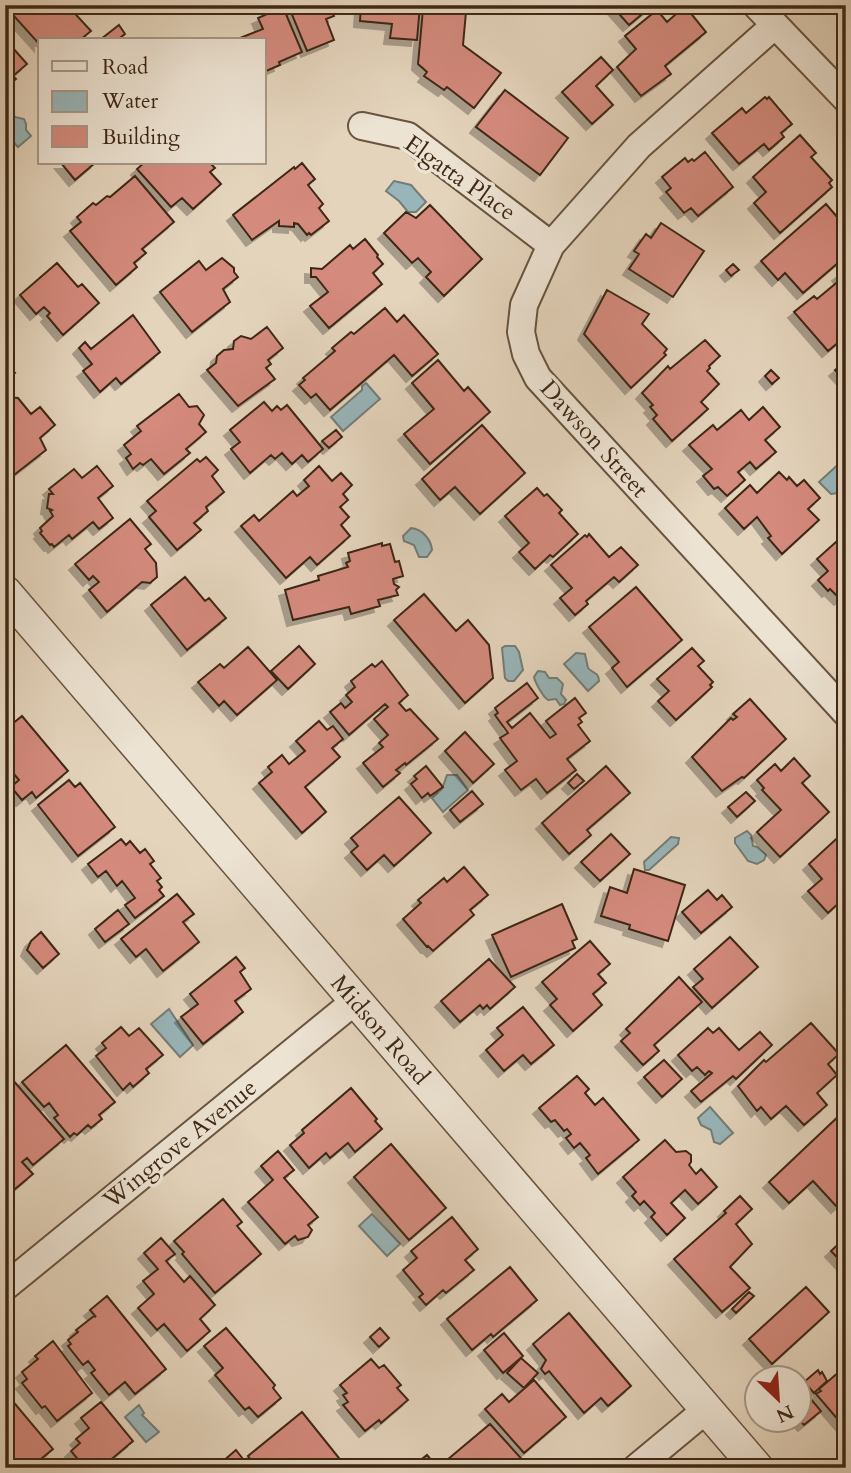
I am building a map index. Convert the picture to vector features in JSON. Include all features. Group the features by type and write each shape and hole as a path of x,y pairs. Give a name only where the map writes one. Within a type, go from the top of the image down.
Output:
{"street":[{"path":"756,5 846,99"},
{"name":"Dawson Street","path":"775,25 639,146 551,245 524,305 521,332 526,354 538,378 846,713"},
{"name":"Elgatta Place","path":"362,126 408,136 551,245"},
{"name":"Midson Road","path":"5,592 757,1468"},
{"name":"Wingrove Avenue","path":"5,1287 355,1001"},
{"path":"636,1468 707,1409"}],"water":[{"path":"10,111 15,117 24,119 26,130 31,136 18,147 5,133 5,114"},
{"path":"394,181 411,185 426,202 416,212 408,212 386,191"},
{"path":"366,383 380,399 343,431 331,417 362,390"},
{"path":"842,461 846,465 846,479 841,481 838,493 831,494 819,482"},
{"path":"411,528 422,532 430,542 432,550 427,557 419,557 414,545 404,541 403,536"},
{"path":"515,646 519,652 523,670 514,681 505,678 502,648"},
{"path":"576,653 585,654 588,668 599,678 588,691 564,664"},
{"path":"538,671 545,672 549,678 557,678 563,684 561,694 566,700 564,704 560,705 556,699 548,700 544,696 534,677"},
{"path":"447,775 457,775 468,790 443,812 432,798 442,789"},
{"path":"747,831 751,835 753,846 766,855 764,860 757,864 748,861 735,843 735,838"},
{"path":"671,837 679,838 678,844 649,870 645,870 644,862"},
{"path":"169,1009 193,1045 180,1057 151,1024"},
{"path":"710,1107 733,1133 720,1144 714,1142 711,1130 701,1125 698,1118"},
{"path":"372,1214 400,1244 387,1256 359,1226"},
{"path":"139,1405 144,1413 142,1415 159,1432 146,1442 125,1417"}],"building":[{"path":"5,5 67,5 91,31 82,38 38,38 38,43 14,16 5,24"},
{"path":"288,5 330,5 334,16 326,19 334,40 307,51"},
{"path":"361,5 420,5 417,40 390,38 392,24 360,21"},
{"path":"611,5 653,5 629,25"},
{"path":"685,6 706,32 665,66 671,74 641,96 617,67 636,49 625,36 657,10 667,22"},
{"path":"283,7 302,52 266,71 266,38 240,38 263,29 258,18"},
{"path":"423,9 466,12 463,45 501,73 474,108 447,87 444,90 424,76 427,72 418,64"},
{"path":"119,25 125,34 120,38 102,38"},
{"path":"5,39 27,64 13,76 16,79 5,88"},
{"path":"601,57 613,70 596,86 613,105 592,124 562,92"},
{"path":"505,90 568,138 540,175 476,127"},
{"path":"765,97 769,97 792,124 781,133 784,137 769,150 764,144 739,164 712,133 742,108 746,113"},
{"path":"800,135 816,153 811,157 832,180 829,183 832,187 780,233 754,203 766,192 753,177"},
{"path":"705,152 733,187 698,216 691,208 684,213 666,192 671,188 662,177 685,158 688,162 692,159 694,161"},
{"path":"302,163 315,179 308,185 323,204 319,208 329,221 311,235 307,235 298,224 294,223 294,227 279,226 279,221 252,240 233,215"},
{"path":"62,164 94,164 75,180"},
{"path":"143,164 211,164 215,168 210,172 221,184 193,209 182,198 171,207 137,169"},
{"path":"135,176 174,222 142,249 146,253 134,263 137,267 116,285 70,231 81,222 77,217 93,203 96,205 107,196 110,197"},
{"path":"826,204 838,218 846,211 846,256 803,293 785,273 778,280 761,261"},
{"path":"430,205 482,259 444,296 426,277 431,272 418,258 412,263 384,233 406,212 416,218"},
{"path":"661,223 704,251 673,297 629,269 639,254 634,251 646,234 651,238"},
{"path":"365,239 383,264 373,273 382,284 329,328 310,306 328,292 316,277 311,277 311,268 322,269 350,245 353,249"},
{"path":"222,258 234,268 238,277 223,289 230,302 192,332 160,292 199,261 206,270"},
{"path":"57,263 78,287 82,284 99,303 63,335 47,316 50,313 44,307 36,314 20,295"},
{"path":"733,264 739,270 731,276 726,270"},
{"path":"846,269 846,336 828,351 794,312 814,296 817,299 841,279 838,275"},
{"path":"607,290 649,314 642,324 667,349 664,353 666,355 631,388 584,334"},
{"path":"385,308 397,322 404,315 438,354 412,376 394,355 330,410 316,394 311,398 299,385 305,380 303,378 335,351 332,348"},
{"path":"133,315 160,352 121,384 116,378 100,392 83,371 92,364 79,348 85,342 91,349"},
{"path":"267,327 283,348 268,360 271,364 266,368 275,379 238,406 207,370 216,363 217,356 224,350 233,349 234,341 241,336 251,339"},
{"path":"705,340 720,356 707,371 719,384 701,402 708,409 672,441 653,419 657,415 650,407 653,405 642,393 668,366 670,369"},
{"path":"438,360 464,391 468,387 490,412 430,464 404,434 434,409 412,383"},
{"path":"846,361 846,382 835,370"},
{"path":"5,362 15,373 5,381"},
{"path":"771,370 779,378 772,384 765,376"},
{"path":"179,394 189,407 197,406 204,415 199,424 206,432 186,449 190,453 164,474 151,459 133,469 126,458 131,454 124,445 141,431 137,426"},
{"path":"18,398 31,414 40,407 55,425 40,438 46,450 5,482 5,399"},
{"path":"264,402 272,411 277,406 281,410 287,405 323,449 308,462 302,455 292,464 282,453 275,459 271,455 250,473 231,449 240,442 230,430"},
{"path":"763,407 780,427 765,440 776,452 756,469 750,462 738,472 745,480 727,496 718,487 714,489 703,476 712,469 689,445 713,425 717,430 741,410 749,420"},
{"path":"482,425 525,473 480,514 455,487 440,500 422,479"},
{"path":"336,430 342,437 329,448 322,441"},
{"path":"206,457 218,470 212,476 224,492 206,507 208,511 194,523 201,530 177,550 149,517 156,511 147,501 197,459 200,462"},
{"path":"97,466 113,486 98,498 113,518 99,529 93,522 72,539 69,535 54,547 50,545 40,533 40,528 53,516 50,511 52,510 47,508 49,494 53,494 49,489 74,469 82,478"},
{"path":"319,466 332,481 341,473 352,485 343,494 348,500 340,507 349,517 341,525 350,536 317,565 310,557 286,578 241,526 254,515 259,521 293,491 297,496 309,486 304,480"},
{"path":"779,472 787,480 789,477 797,486 804,480 820,498 808,509 819,520 782,554 768,538 771,536 757,517 744,529 725,508 750,485 757,493"},
{"path":"537,488 544,496 547,494 562,510 559,513 578,534 535,569 519,552 529,543 505,516"},
{"path":"130,519 151,544 145,549 156,563 157,577 150,583 142,582 107,612 89,590 99,582 93,576 89,580 75,564"},
{"path":"846,533 846,594 840,599 818,580 828,571 817,559"},
{"path":"589,534 609,557 621,547 638,565 619,582 614,577 586,601 588,604 575,615 560,598 572,588 551,565"},
{"path":"382,543 382,546 390,544 395,562 399,561 403,576 393,579 394,584 399,587 396,590 398,595 378,600 380,606 351,614 349,607 293,620 285,590 319,580 318,576 348,567 348,553"},
{"path":"185,577 205,601 209,598 226,618 187,650 151,605"},
{"path":"636,587 682,640 627,687 612,668 619,662 589,627"},
{"path":"424,594 456,631 468,620 489,645 493,678 465,703 394,620"},
{"path":"299,646 315,664 288,689 271,671"},
{"path":"248,647 277,680 237,715 224,701 219,706 198,682 220,664 224,668"},
{"path":"692,648 704,661 698,666 713,682 710,685 712,687 676,720 658,701 669,691 657,679"},
{"path":"382,661 408,695 399,703 406,711 410,709 438,739 396,770 400,773 383,787 363,763 383,747 379,743 388,735 374,719 388,707 385,704 349,735 330,712 341,703 345,708 352,702 346,695 355,687 351,681 372,664 375,667"},
{"path":"527,683 538,698 507,722 512,728 530,713 550,738 556,734 546,721 575,698 586,713 579,718 582,722 578,725 590,741 567,759 576,770 547,793 536,779 521,790 505,770 517,761 500,738 508,733 495,715 498,713 495,708"},
{"path":"750,699 786,739 744,778 722,791 692,757 731,718 733,720 737,717 733,714"},
{"path":"22,716 68,771 36,798 32,792 22,800 11,787 19,780 8,767 5,770 5,730"},
{"path":"319,721 327,730 333,726 343,739 332,748 340,757 305,787 326,812 302,833 259,783 272,772 268,767 282,755 289,764 305,751 296,741"},
{"path":"465,732 494,764 473,783 445,751"},
{"path":"794,758 810,776 802,783 829,812 780,857 757,832 781,810 762,790 764,788 757,780 775,764 781,771"},
{"path":"426,766 443,787 422,798 411,784 417,779 414,776"},
{"path":"606,766 630,793 587,830 591,835 569,854 542,823"},
{"path":"577,774 584,781 574,789 568,783"},
{"path":"69,780 75,787 80,783 115,827 78,856 38,805"},
{"path":"472,791 483,804 460,822 450,810"},
{"path":"746,792 755,801 737,817 728,807"},
{"path":"399,797 431,833 394,866 384,855 367,870 351,852 358,846 351,838"},
{"path":"846,830 846,901 843,899 828,913 808,891 822,879 809,864"},
{"path":"611,834 630,854 600,881 581,862"},
{"path":"121,839 126,845 130,841 140,853 145,849 154,861 150,864 161,878 157,881 164,896 135,918 125,905 135,898 122,881 117,886 106,871 98,877 88,864"},
{"path":"464,867 488,895 470,910 474,915 433,951 403,919 421,903 418,900 444,878 447,882"},
{"path":"634,869 685,885 668,941 629,929 630,925 601,916 610,887 627,893"},
{"path":"708,890 717,900 722,895 732,907 701,933 682,912"},
{"path":"177,894 194,914 183,922 199,942 163,971 146,949 136,957 121,939"},
{"path":"562,904 577,939 572,941 575,948 511,977 492,935"},
{"path":"118,910 129,924 105,942 95,929"},
{"path":"41,932 59,954 43,968 27,950 31,941"},
{"path":"730,937 758,967 712,1008 693,987 703,979 694,969"},
{"path":"590,941 610,964 598,974 606,983 593,994 602,1005 573,1031 550,1005 557,999 542,982"},
{"path":"236,957 245,968 240,972 251,989 235,1001 243,1012 203,1044 181,1017 198,1004 190,994"},
{"path":"489,959 515,987 490,1009 487,1005 483,1009 480,1005 460,1022 441,1001"},
{"path":"679,977 702,1002 654,1045 659,1051 643,1065 621,1041 630,1033 626,1029"},
{"path":"523,1007 554,1045 531,1064 523,1055 504,1071 486,1050 503,1035 497,1028"},
{"path":"811,1023 839,1054 828,1064 837,1075 817,1093 827,1105 804,1125 786,1106 771,1119 761,1107 757,1111 738,1086 764,1060 766,1062"},
{"path":"121,1027 129,1036 139,1028 163,1055 146,1069 149,1073 133,1087 130,1083 123,1090 96,1056 106,1048 102,1043"},
{"path":"708,1028 713,1033 719,1028 739,1050 760,1032 772,1045 736,1079 733,1076 701,1102 691,1091 712,1073 709,1071 705,1075 697,1067 692,1071 678,1055"},
{"path":"66,1045 115,1102 99,1115 102,1119 91,1128 88,1125 77,1135 74,1133 70,1137 54,1118 58,1115 49,1103 44,1107 22,1082"},
{"path":"664,1060 682,1079 662,1097 644,1077"},
{"path":"5,1071 64,1139 33,1165 27,1158 22,1162 33,1174 15,1189 5,1178"},
{"path":"577,1076 589,1089 585,1093 595,1105 603,1098 639,1140 598,1174 586,1158 590,1155 580,1143 574,1148 566,1138 571,1134 567,1129 564,1131 555,1120 551,1122 539,1108"},
{"path":"351,1088 382,1129 355,1152 348,1143 330,1158 326,1153 309,1168 290,1145 304,1133 302,1130"},
{"path":"842,1113 846,1117 846,1199 837,1207 813,1181 789,1203 769,1182"},
{"path":"665,1140 676,1152 686,1151 691,1155 689,1165 696,1174 701,1169 717,1187 698,1204 685,1190 671,1203 685,1218 667,1235 651,1217 655,1213 644,1201 640,1205 632,1196 636,1192 623,1177"},
{"path":"391,1144 446,1208 409,1240 354,1177"},
{"path":"278,1151 294,1170 284,1178 318,1217 308,1225 312,1230 308,1237 298,1240 295,1236 285,1244 248,1202 273,1180 261,1166"},
{"path":"740,1196 752,1209 736,1224 752,1244 730,1267 750,1288 722,1312 674,1259 726,1213 724,1211"},
{"path":"223,1199 242,1222 237,1226 261,1254 215,1293 174,1241"},
{"path":"452,1217 478,1249 465,1260 474,1270 446,1293 443,1290 426,1305 419,1297 423,1294 403,1270 417,1258 411,1251"},
{"path":"161,1238 175,1254 166,1261 184,1282 190,1276 215,1305 200,1319 210,1331 187,1351 164,1324 157,1330 138,1308 154,1294 143,1281 158,1269 144,1253"},
{"path":"843,1240 846,1243 846,1267 831,1251"},
{"path":"510,1267 537,1300 493,1337 491,1334 472,1350 447,1319"},
{"path":"806,1287 829,1312 772,1364 749,1339"},
{"path":"749,1292 754,1296 736,1313 732,1309"},
{"path":"107,1296 166,1369 135,1394 125,1382 109,1395 91,1373 95,1370 88,1361 83,1365 68,1346 71,1344 68,1340 78,1332 76,1330 96,1317 90,1310"},
{"path":"569,1313 631,1386 608,1406 601,1398 584,1413 549,1371 545,1374 541,1369 546,1360 533,1344"},
{"path":"226,1328 275,1385 273,1388 281,1398 258,1417 249,1407 245,1410 215,1375 223,1368 204,1346"},
{"path":"380,1328 389,1338 379,1347 370,1337"},
{"path":"504,1333 523,1356 503,1373 484,1350"},
{"path":"53,1341 92,1393 57,1421 45,1406 42,1408 22,1383 27,1379 22,1372 38,1359 35,1356"},
{"path":"521,1358 538,1373 524,1388 507,1373"},
{"path":"371,1359 379,1368 384,1365 401,1385 397,1388 408,1400 381,1423 379,1420 365,1431 343,1405 348,1402 343,1395 347,1393 340,1385"},
{"path":"846,1366 846,1429 816,1394"},
{"path":"818,1370 827,1381 814,1393 812,1391 812,1375"},
{"path":"534,1380 566,1417 524,1453 485,1409 502,1394 509,1402"},
{"path":"5,1392 53,1449 30,1468 5,1468"},
{"path":"812,1400 821,1411 812,1418"},
{"path":"101,1402 133,1441 101,1468 85,1468 71,1451 80,1443 76,1439 89,1428 81,1418"},
{"path":"302,1412 343,1463 339,1468 257,1468 248,1456"},
{"path":"490,1424 528,1466 444,1468 441,1465"},
{"path":"236,1450 250,1468 215,1468"},
{"path":"427,1455 438,1468 412,1468 412,1467"}]}
